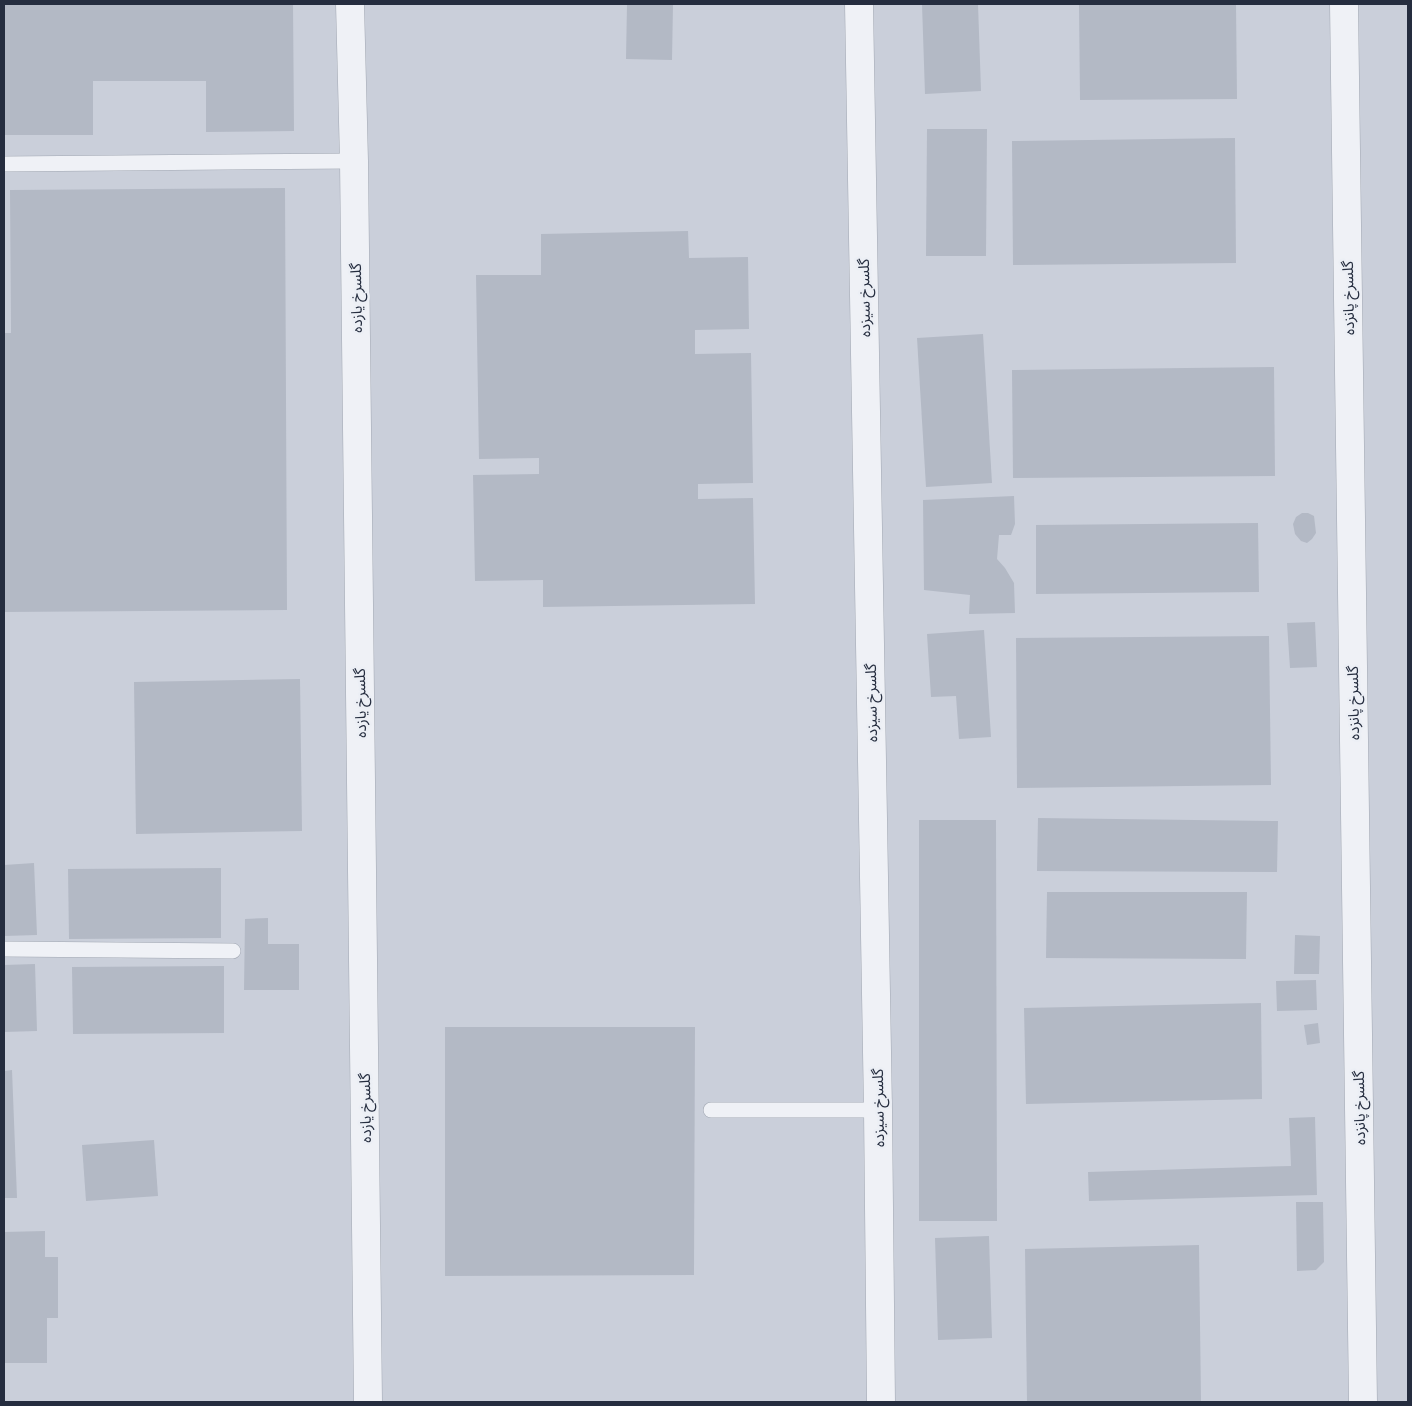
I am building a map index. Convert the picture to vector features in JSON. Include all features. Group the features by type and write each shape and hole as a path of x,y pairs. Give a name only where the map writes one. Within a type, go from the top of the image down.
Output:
{"street":[{"name":"گلسرخ یازده","path":"350,4 354,161 368,1402"},
{"name":"گلسرخ سیزده","path":"858,4 878,1110 881,1402"},
{"name":"گلسرخ پانزده","path":"1344,4 1363,1402"}],"lane":[{"path":"4,164 354,161"},
{"path":"4,949 233,951"},
{"path":"711,1110 878,1110"}],"shaded area":[{"path":"4,4 1408,4 1408,1402 4,1402"}],"building":[{"path":"4,4 293,4 294,131 206,132 206,81 93,81 93,135 4,135"},
{"path":"627,4 673,4 672,60 626,59"},
{"path":"922,4 978,4 981,91 925,94"},
{"path":"1079,4 1236,4 1237,99 1080,100"},
{"path":"927,129 987,129 986,256 926,256"},
{"path":"1235,138 1236,263 1013,265 1012,141"},
{"path":"285,188 287,610 4,612 4,333 11,333 10,190"},
{"path":"688,231 689,258 748,257 749,329 695,330 695,354 751,353 753,483 698,484 698,499 753,498 755,604 543,607 543,580 475,581 473,475 539,474 539,458 479,459 476,275 541,275 541,234"},
{"path":"983,334 992,483 926,487 917,338"},
{"path":"1274,367 1275,476 1013,478 1012,370"},
{"path":"1014,496 1015,524 1011,535 999,535 997,559 1014,583 1015,613 969,614 970,595 924,590 923,500"},
{"path":"1302,513 1314,516 1316,533 1307,543 1301,541 1295,534 1293,524 1296,517"},
{"path":"1258,523 1259,592 1036,594 1036,525"},
{"path":"1315,622 1317,667 1290,668 1287,623"},
{"path":"984,630 991,737 959,739 956,696 931,697 927,634"},
{"path":"1269,636 1271,785 1017,788 1016,638"},
{"path":"300,679 302,831 136,834 134,682"},
{"path":"1038,818 1278,821 1277,872 1037,871"},
{"path":"919,820 996,820 997,1221 919,1221"},
{"path":"34,863 37,935 4,936 4,865"},
{"path":"221,868 221,938 69,939 68,869"},
{"path":"1047,892 1247,892 1246,959 1046,958"},
{"path":"268,918 268,944 299,944 299,990 244,990 245,919"},
{"path":"1295,935 1320,936 1319,974 1294,974"},
{"path":"35,964 37,1031 4,1032 4,965"},
{"path":"224,966 224,1033 73,1034 72,967"},
{"path":"1316,980 1317,1010 1277,1011 1276,981"},
{"path":"1261,1003 1262,1099 1026,1104 1024,1008"},
{"path":"1318,1023 1320,1043 1307,1045 1304,1025"},
{"path":"445,1027 695,1027 694,1275 445,1276"},
{"path":"12,1070 17,1198 4,1198 4,1071"},
{"path":"1315,1117 1317,1195 1089,1201 1088,1172 1291,1166 1289,1118"},
{"path":"154,1140 158,1196 86,1201 82,1145"},
{"path":"1296,1202 1323,1202 1324,1262 1316,1270 1297,1271"},
{"path":"45,1231 45,1257 58,1257 58,1318 47,1318 47,1363 4,1363 4,1232"},
{"path":"989,1236 992,1338 938,1340 935,1238"},
{"path":"1199,1245 1201,1402 1027,1402 1025,1249"}]}
